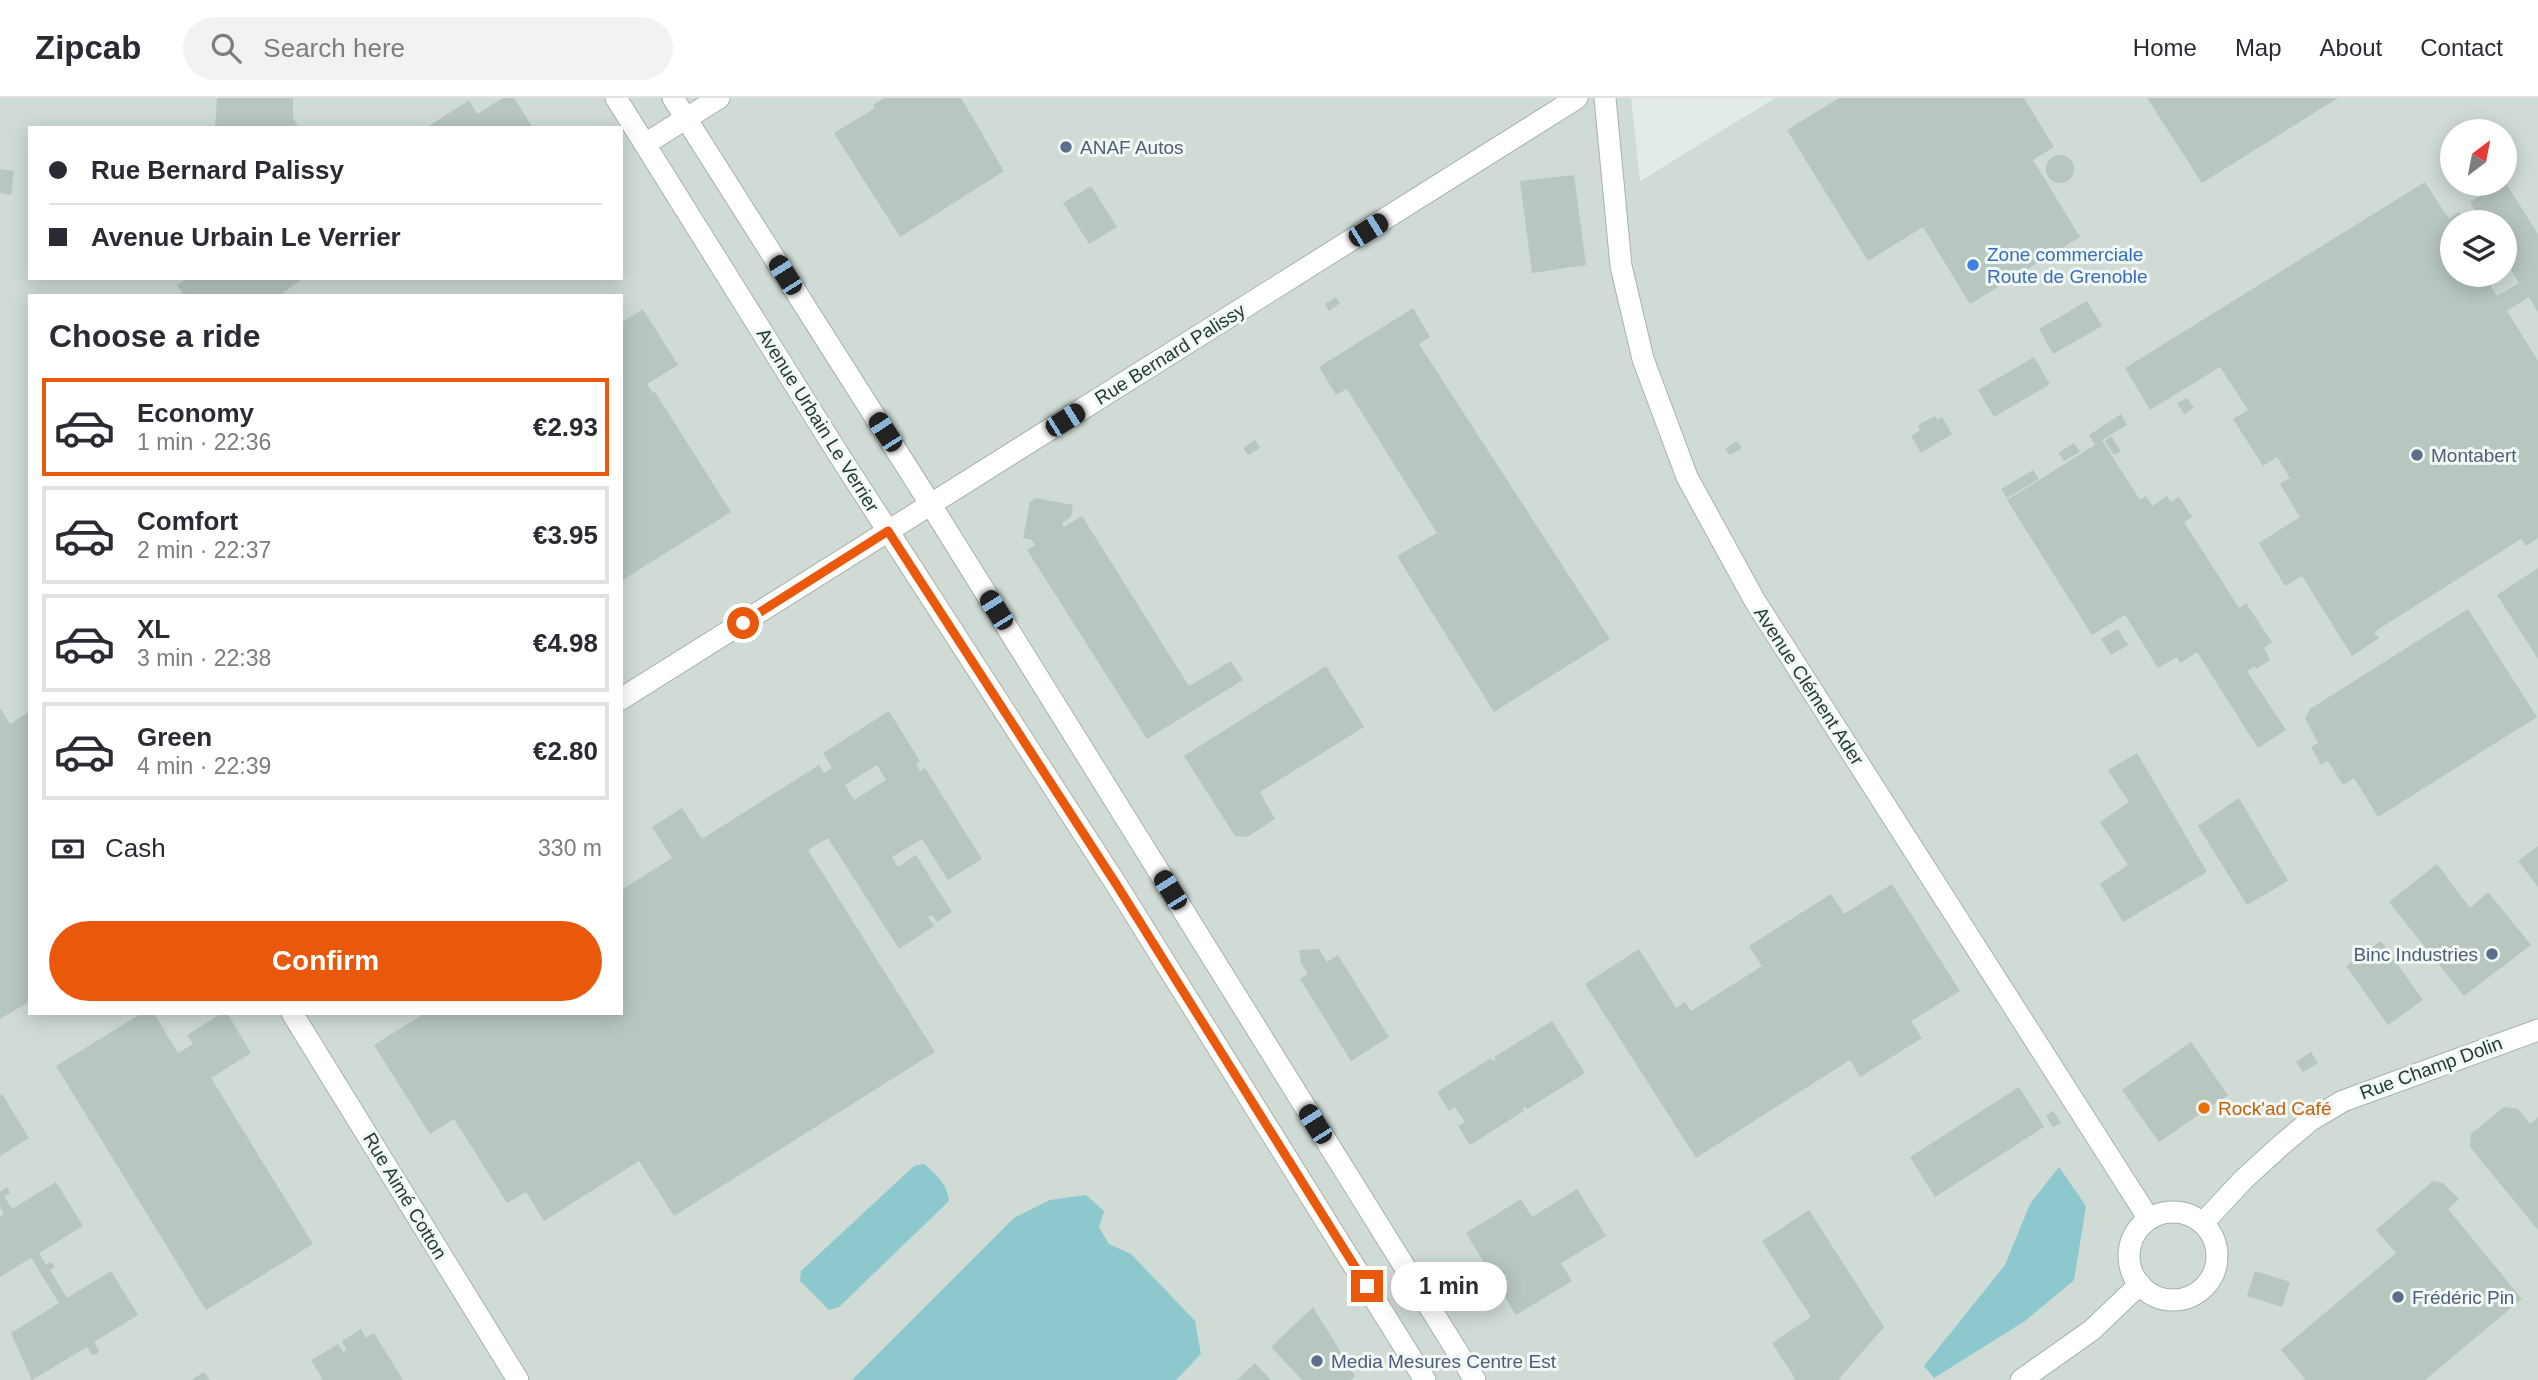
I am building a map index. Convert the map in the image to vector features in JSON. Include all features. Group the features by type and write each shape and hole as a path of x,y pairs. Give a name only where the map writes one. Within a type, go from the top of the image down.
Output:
{"street":[{"name":"Avenue Urbain Le Verrier","path":"616,98 888,531 1118,887 1425,1380"},
{"path":"673,98 931,505 1475,1380"},
{"path":"645,144 719,98"},
{"name":"Rue Bernard Palissy","path":"623,698 1577,98"},
{"name":"Avenue Clément Ader","path":"1605,98 1620,266 1643,359 1687,477 1755,601 2149,1219"},
{"name":"Rue Aimé Cotton","path":"293,1015 518,1380"},
{"name":"Rue Champ Dolin","path":"2203,1223 2244,1179 2279,1147 2311,1120 2343,1101 2538,1030"},
{"path":"2177,1212 2203,1223 2216,1248 2214,1269 2204,1287 2192,1296 2178,1300 2150,1294 2140,1284 2131,1268 2129,1249 2136,1232 2149,1219 2162,1213 2177,1212"},
{"path":"2021,1380 2092,1330 2140,1284"}],"shaded area":[{"path":"0,98 1631,98 1640,181 1775,98 2538,98 2538,1380 0,1380"}],"water":[{"path":"924,1164 941,1180 949,1201 839,1307 829,1310 800,1281 801,1271 914,1166"},
{"path":"2059,1167 2086,1206 2074,1280 2025,1321 1934,1378 1924,1366 2005,1265 2030,1204"},
{"path":"1086,1195 1104,1211 1099,1227 1109,1244 1131,1254 1195,1321 1201,1354 1176,1380 852,1380 1014,1218 1050,1200"}],"building":[{"path":"217,98 293,98 293,118 298,126 215,126"},
{"path":"503,98 514,98 532,126 429,126 469,100 477,114"},
{"path":"884,98 961,98 1004,171 900,237 834,133 875,108 873,105"},
{"path":"1839,98 2024,98 2054,147 2033,160 2080,237 1970,304 1923,227 1868,261 1787,130"},
{"path":"2147,98 2338,98 2202,183"},
{"path":"2060,155 2070,159 2074,169 2070,179 2060,183 2050,179 2046,169 2050,159"},
{"path":"0,169 14,171 11,195 0,193"},
{"path":"1574,175 1586,265 1532,273 1520,181"},
{"path":"2425,182 2443,210 2440,210 2440,287 2491,287 2497,296 2517,287 2517,210 2475,210 2470,202 2480,196 2514,196 2538,234 2538,312 2529,297 2507,311 2538,361 2538,538 2526,546 2521,539 2374,632 2379,638 2352,656 2302,576 2285,586 2259,543 2300,517 2280,484 2290,478 2277,457 2263,466 2233,419 2248,410 2220,367 2150,410 2125,368"},
{"path":"1091,186 1117,227 1089,244 1063,203"},
{"path":"185,280 301,280 282,294 183,294 177,285"},
{"path":"1336,297 1340,303 1329,311 1325,304"},
{"path":"2087,301 2102,326 2053,354 2039,329"},
{"path":"1413,308 1430,337 1419,344 1610,639 1494,712 1397,556 1437,533 1347,389 1336,395 1319,367"},
{"path":"643,309 678,365 647,384 653,393 655,392 731,512 623,580 623,322"},
{"path":"2034,357 2050,384 1994,417 1978,390"},
{"path":"2187,398 2194,408 2184,414 2177,403"},
{"path":"2121,414 2127,425 2102,440 2140,500 2146,496 2152,506 2167,496 2171,502 2179,497 2192,517 2184,522 2239,608 2246,603 2272,642 2264,648 2270,660 2247,671 2286,730 2258,748 2197,652 2180,663 2177,657 2158,668 2125,615 2092,635 2007,500 2095,445 2089,435"},
{"path":"1935,416 1937,420 1942,417 1952,434 1921,453 1911,436 1920,430 1918,425"},
{"path":"2111,436 2121,451 2114,455 2105,441"},
{"path":"1255,440 1260,448 1248,455 1243,448"},
{"path":"1737,441 1742,448 1730,455 1725,449"},
{"path":"2074,443 2080,452 2064,461 2058,453"},
{"path":"2033,470 2039,479 2007,498 2001,489"},
{"path":"1036,498 1073,505 1071,517 1062,523 1064,527 1082,516 1189,686 1231,661 1243,680 1147,739 1027,550 1035,545 1032,540 1023,538 1030,502"},
{"path":"2538,568 2538,659 2497,595"},
{"path":"2468,609 2537,717 2378,817 2354,778 2343,785 2328,761 2321,765 2311,747 2318,743 2305,718 2310,709"},
{"path":"2118,629 2128,645 2111,655 2101,639"},
{"path":"1326,666 1364,727 1260,792 1275,819 1247,837 1235,836 1184,756"},
{"path":"0,708 10,724 28,712 28,1002 0,1019"},
{"path":"889,711 920,761 916,764 920,771 925,768 982,859 948,880 922,839 892,857 898,867 916,855 952,912 937,922 932,915 928,917 934,926 899,949 828,838 808,850 935,1052 674,1216 639,1161 544,1221 526,1192 507,1203 454,1119 430,1134 374,1045 422,1015 623,1015 623,889 672,858 652,827 682,808 702,839 819,765 824,773 832,768 823,753","holes":["877,765 886,780 854,800 845,785"]},
{"path":"2137,753 2207,872 2123,922 2100,884 2128,865 2100,822 2129,802 2108,770"},
{"path":"2239,798 2288,881 2247,905 2198,826"},
{"path":"2538,846 2538,887 2518,861"},
{"path":"2437,864 2470,908 2488,892 2531,945 2464,996 2389,902"},
{"path":"1892,884 1960,991 1911,1021 1922,1038 1860,1077 1850,1060 1696,1158 1585,984 1639,949 1676,1008 1685,1002 1691,1011 1762,966 1749,946 1831,894 1844,914"},
{"path":"2381,941 2423,1000 2388,1025 2346,966"},
{"path":"1319,949 1327,962 1338,955 1389,1037 1351,1061 1300,979 1308,974 1301,963 1299,950"},
{"path":"139,1015 155,1015 178,1053 193,1044 187,1035 219,1015 228,1015 251,1053 211,1078 313,1244 206,1310 56,1066"},
{"path":"1552,1021 1585,1073 1527,1109 1523,1108 1524,1111 1470,1145 1458,1126 1465,1122 1455,1107 1449,1111 1437,1092 1491,1058 1493,1061 1496,1059 1494,1057"},
{"path":"2191,1042 2228,1095 2159,1142 2122,1090"},
{"path":"2311,1052 2318,1063 2303,1072 2296,1062"},
{"path":"2019,1087 2044,1127 1935,1197 1910,1157"},
{"path":"2,1094 29,1138 0,1156 0,1096"},
{"path":"2504,1107 2518,1109 2530,1124 2538,1117 2538,1230 2470,1147 2471,1134"},
{"path":"2053,1111 2061,1123 2053,1127 2046,1116"},
{"path":"2433,1181 2443,1183 2459,1199 2448,1209 2522,1299 2425,1380 2306,1380 2281,1350 2396,1253 2376,1230"},
{"path":"56,1182 83,1226 39,1253 46,1265 51,1262 55,1267 50,1270 67,1298 111,1271 138,1315 94,1342 99,1350 97,1354 92,1355 87,1347 32,1380 11,1333 59,1303 31,1258 0,1277 0,1217 4,1214 0,1207 0,1192 7,1187 10,1193 4,1196 12,1209"},
{"path":"1577,1189 1606,1236 1561,1263 1572,1281 1516,1315 1466,1233 1521,1199 1532,1217"},
{"path":"1809,1210 1884,1327 1838,1380 1796,1380 1772,1343 1811,1317 1762,1241"},
{"path":"2255,1271 2290,1282 2282,1307 2247,1296"},
{"path":"1313,1307 1355,1376 1351,1380 1302,1380 1271,1347"},
{"path":"361,1329 366,1338 374,1333 403,1380 323,1380 311,1360 338,1344 343,1352 347,1350 342,1341"},
{"path":"1255,1363 1271,1380 1237,1380"},
{"path":"204,1372 210,1380 191,1380"}],"place":[{"name":"ANAF Autos","path":"1066,147"},
{"name":"Zone commerciale Route de Grenoble","path":"1973,265"},
{"name":"Montabert","path":"2417,455"},
{"name":"Binc Industries","path":"2492,954"},
{"name":"Rock'ad Café","path":"2204,1108"},
{"name":"Frédéric Pin","path":"2398,1297"},
{"name":"Media Mesures Centre Est","path":"1317,1361"}],"route":[{"path":"743,623 888,531 1118,887 1367,1286"}]}
